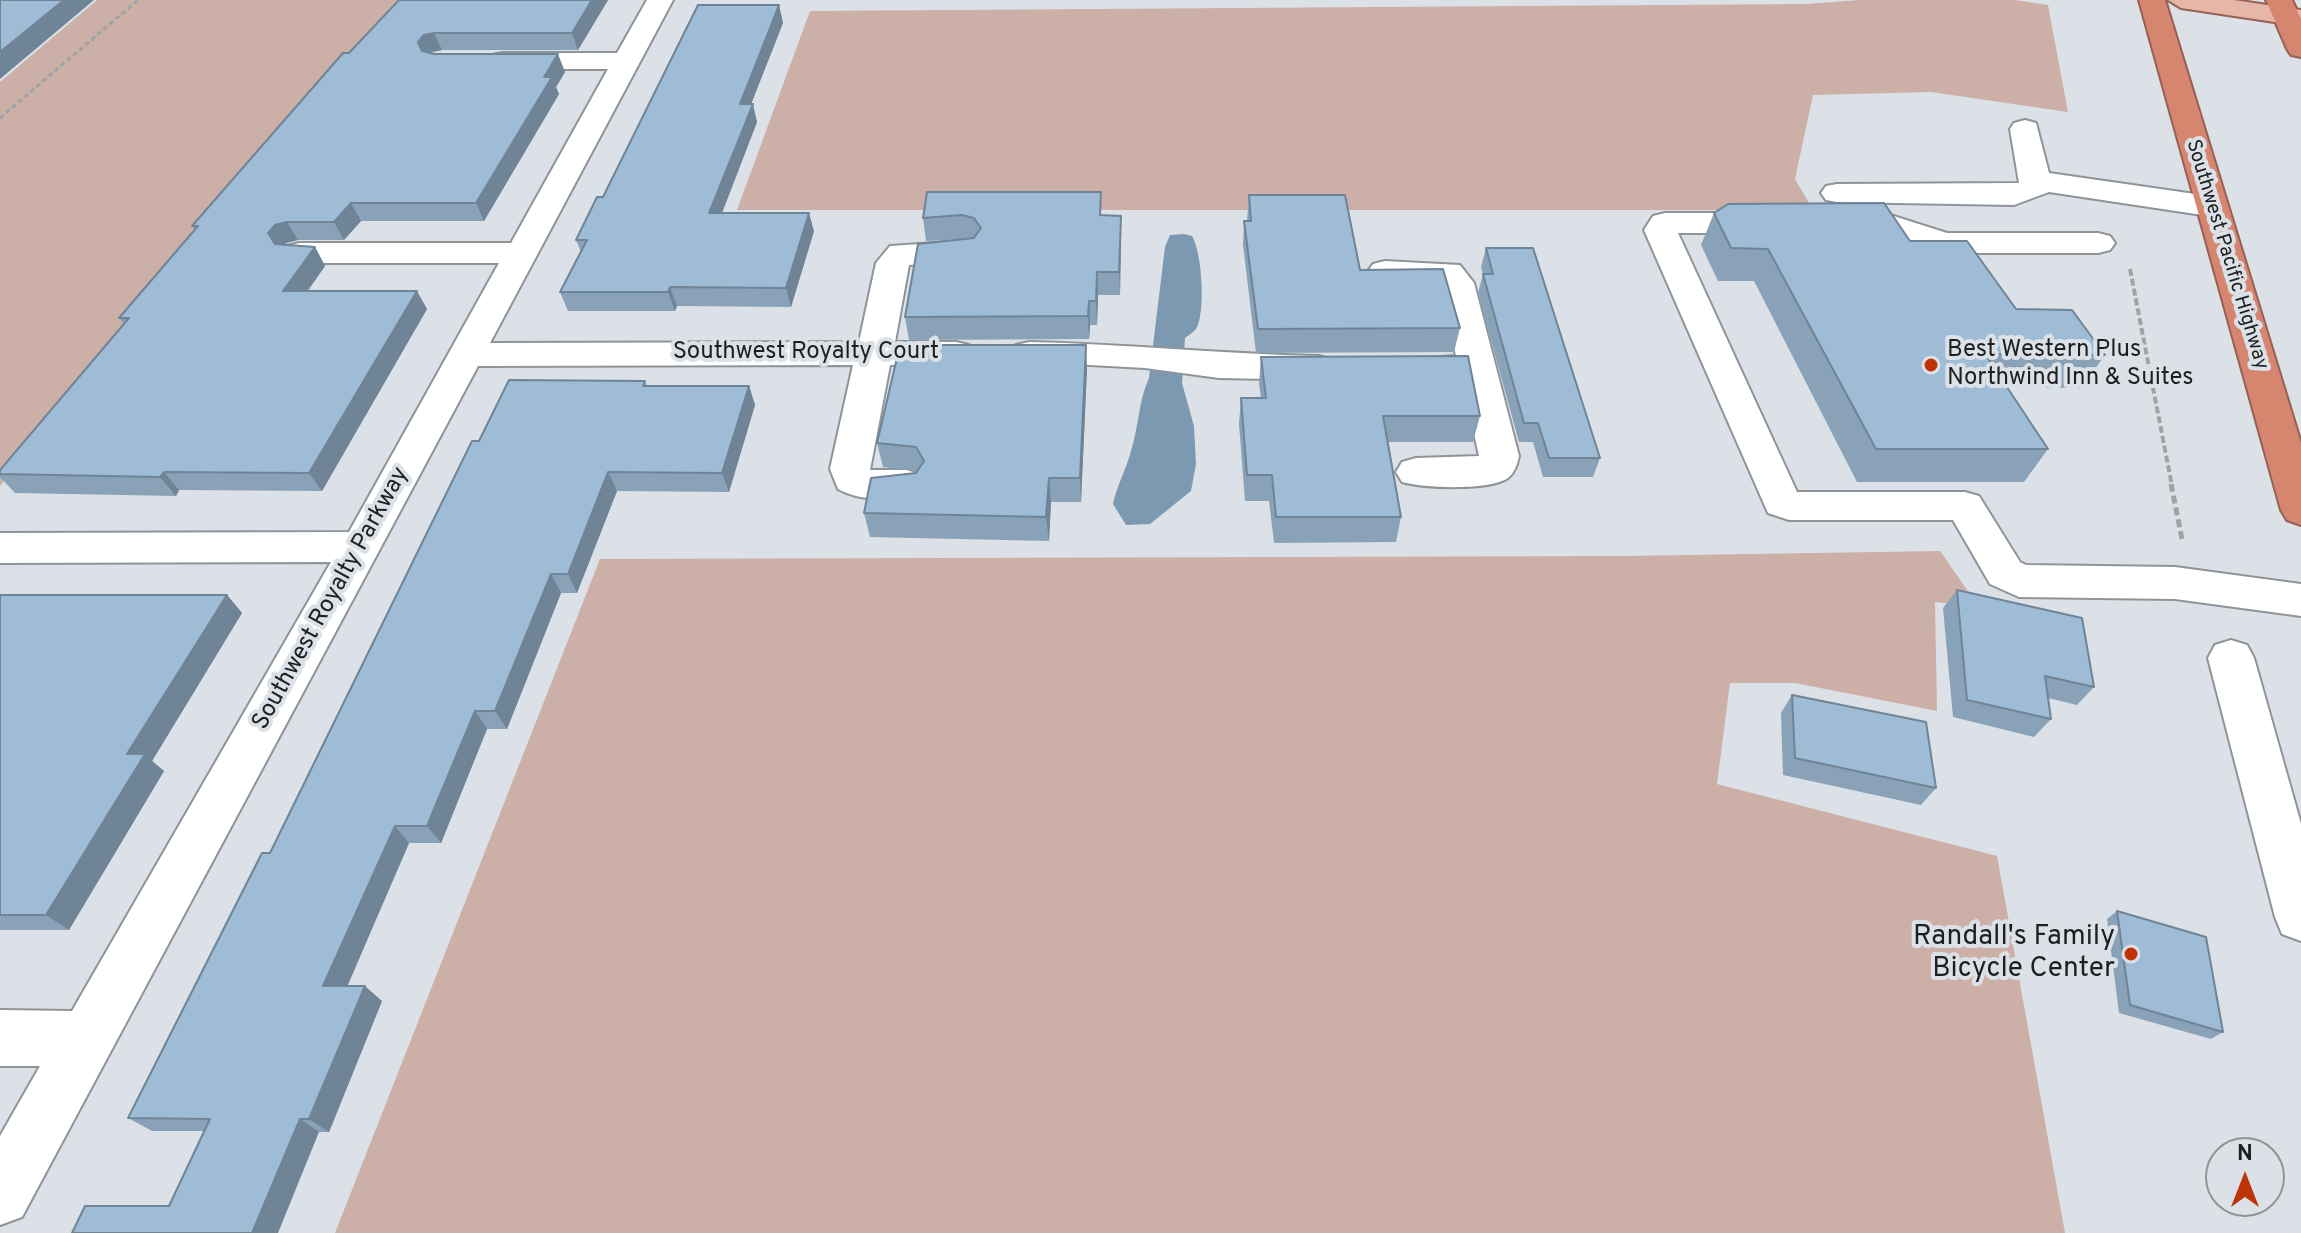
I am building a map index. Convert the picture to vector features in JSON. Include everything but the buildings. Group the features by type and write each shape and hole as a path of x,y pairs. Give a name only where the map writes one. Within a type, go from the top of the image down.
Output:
{"highway":[{"name":"Southwest Pacific Highway","path":"2152,0 2209,206 2301,510"},
{"path":"2288,11 2301,49"}],"main road":[{"path":"2181,0 2288,11"}],"street":[{"name":"Southwest Royalty Parkway","path":"0,1195 361,547 660,0"},
{"path":"473,61 627,61"},
{"path":"1837,193 2014,195 2036,188 2025,129"},
{"path":"2034,180 2209,206"},
{"path":"2113,250 1944,243 1874,222 1660,225 1782,503 1789,506 1965,506 2005,573 2019,581 2175,583 2301,600"},
{"path":"906,484 861,484 852,479 850,469 897,257 914,251 964,251"},
{"path":"299,253 522,253"},
{"path":"1374,271 1436,270 1453,277 1480,367 1499,456 1497,466 1488,471 1416,472"},
{"name":"Southwest Royalty Court","path":"466,355 875,352 1145,356 1219,366 1480,367"},
{"path":"0,548 361,547"},
{"path":"2231,658 2301,917"},
{"path":"0,1038 87,1039"}],"path":[{"path":"0,118 138,0"},
{"path":"2113,250 2184,539 2176,541"}],"shaded area":[{"path":"97,0 405,0 0,486 0,82"},
{"path":"1860,0 2015,0 2048,5 2068,112 1931,92 1813,95 1795,179 1813,210 737,210 810,11 1807,4"},
{"path":"1940,551 1979,607 1935,602 1937,711 1795,683 1730,683 1717,784 1997,856 2065,1233 335,1233 600,559 1626,556"}],"water":[{"path":"1170,235 1192,236 1195,244 1202,293 1198,325 1185,338 1182,383 1194,426 1196,464 1191,491 1150,524 1126,525 1113,504 1131,451 1149,378 1165,247"}],"place":[{"name":"Best Western Plus Northwind Inn & Suites","path":"1931,365"},
{"name":"Randall's Family Bicycle Center","path":"2131,954"}]}
